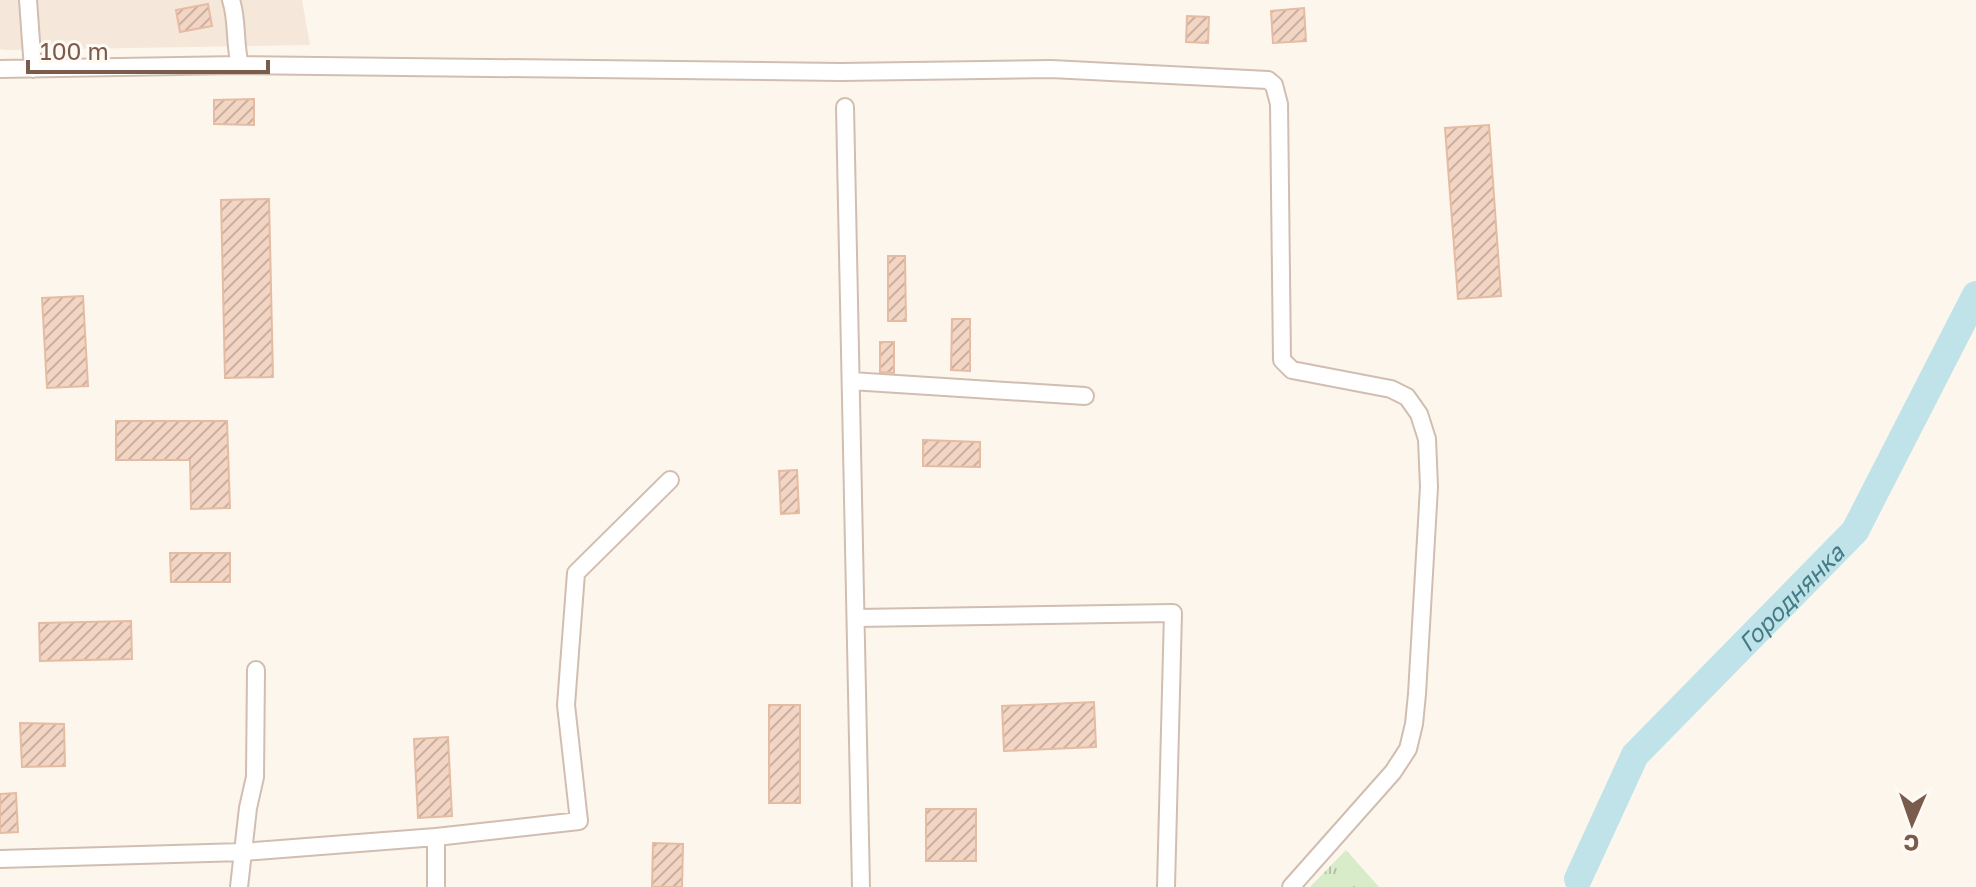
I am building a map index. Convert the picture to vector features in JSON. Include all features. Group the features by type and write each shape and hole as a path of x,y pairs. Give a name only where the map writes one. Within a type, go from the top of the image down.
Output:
{"street":[{"path":"28,0 33,69"},
{"path":"231,0 236,16 235,46 240,65"},
{"path":"0,69 240,65 841,72 1051,69 1268,80 1274,85 1279,104 1282,360 1292,370 1391,389 1407,397 1419,414 1427,439 1429,487 1417,694 1408,749 1393,772 1291,887"},
{"path":"845,107 861,887"},
{"path":"851,381 1085,396"},
{"path":"0,859 243,852 436,837 579,821 566,705 576,573 670,480"},
{"path":"856,618 1173,613 1166,887"},
{"path":"239,887 248,808 255,777 256,670"},
{"path":"436,837 436,887"}],"shaded area":[{"path":"0,0 302,0 310,45 6,50 0,49"}],"green space":[{"path":"1346,850 1379,887 1310,887"}],"building":[{"path":"208,4 212,26 180,32 176,10"},
{"path":"1304,8 1306,41 1273,43 1271,11"},
{"path":"1187,16 1209,17 1208,43 1186,42"},
{"path":"254,99 254,125 214,124 214,100"},
{"path":"1489,125 1501,296 1458,299 1445,128"},
{"path":"269,199 273,377 225,378 221,200"},
{"path":"888,256 905,256 906,321 888,321"},
{"path":"83,296 88,386 47,388 42,298"},
{"path":"952,319 970,319 970,371 951,370"},
{"path":"880,342 894,342 894,373 880,372"},
{"path":"116,421 227,421 230,508 191,509 190,460 116,460"},
{"path":"923,440 980,442 980,467 923,466"},
{"path":"797,470 799,513 781,514 779,471"},
{"path":"170,553 230,553 230,582 171,582"},
{"path":"131,621 132,659 40,661 39,623"},
{"path":"1094,702 1096,747 1004,751 1002,706"},
{"path":"769,705 800,705 800,803 769,803"},
{"path":"20,723 64,724 65,766 22,767"},
{"path":"448,737 452,816 418,818 414,739"},
{"path":"16,793 18,832 0,833 0,794"},
{"path":"926,809 976,809 976,861 926,861"},
{"path":"653,843 683,844 682,887 652,887"}],"waterway":[{"name":"Городнянка","path":"1578,879 1635,755 1855,531 1976,295"}]}
